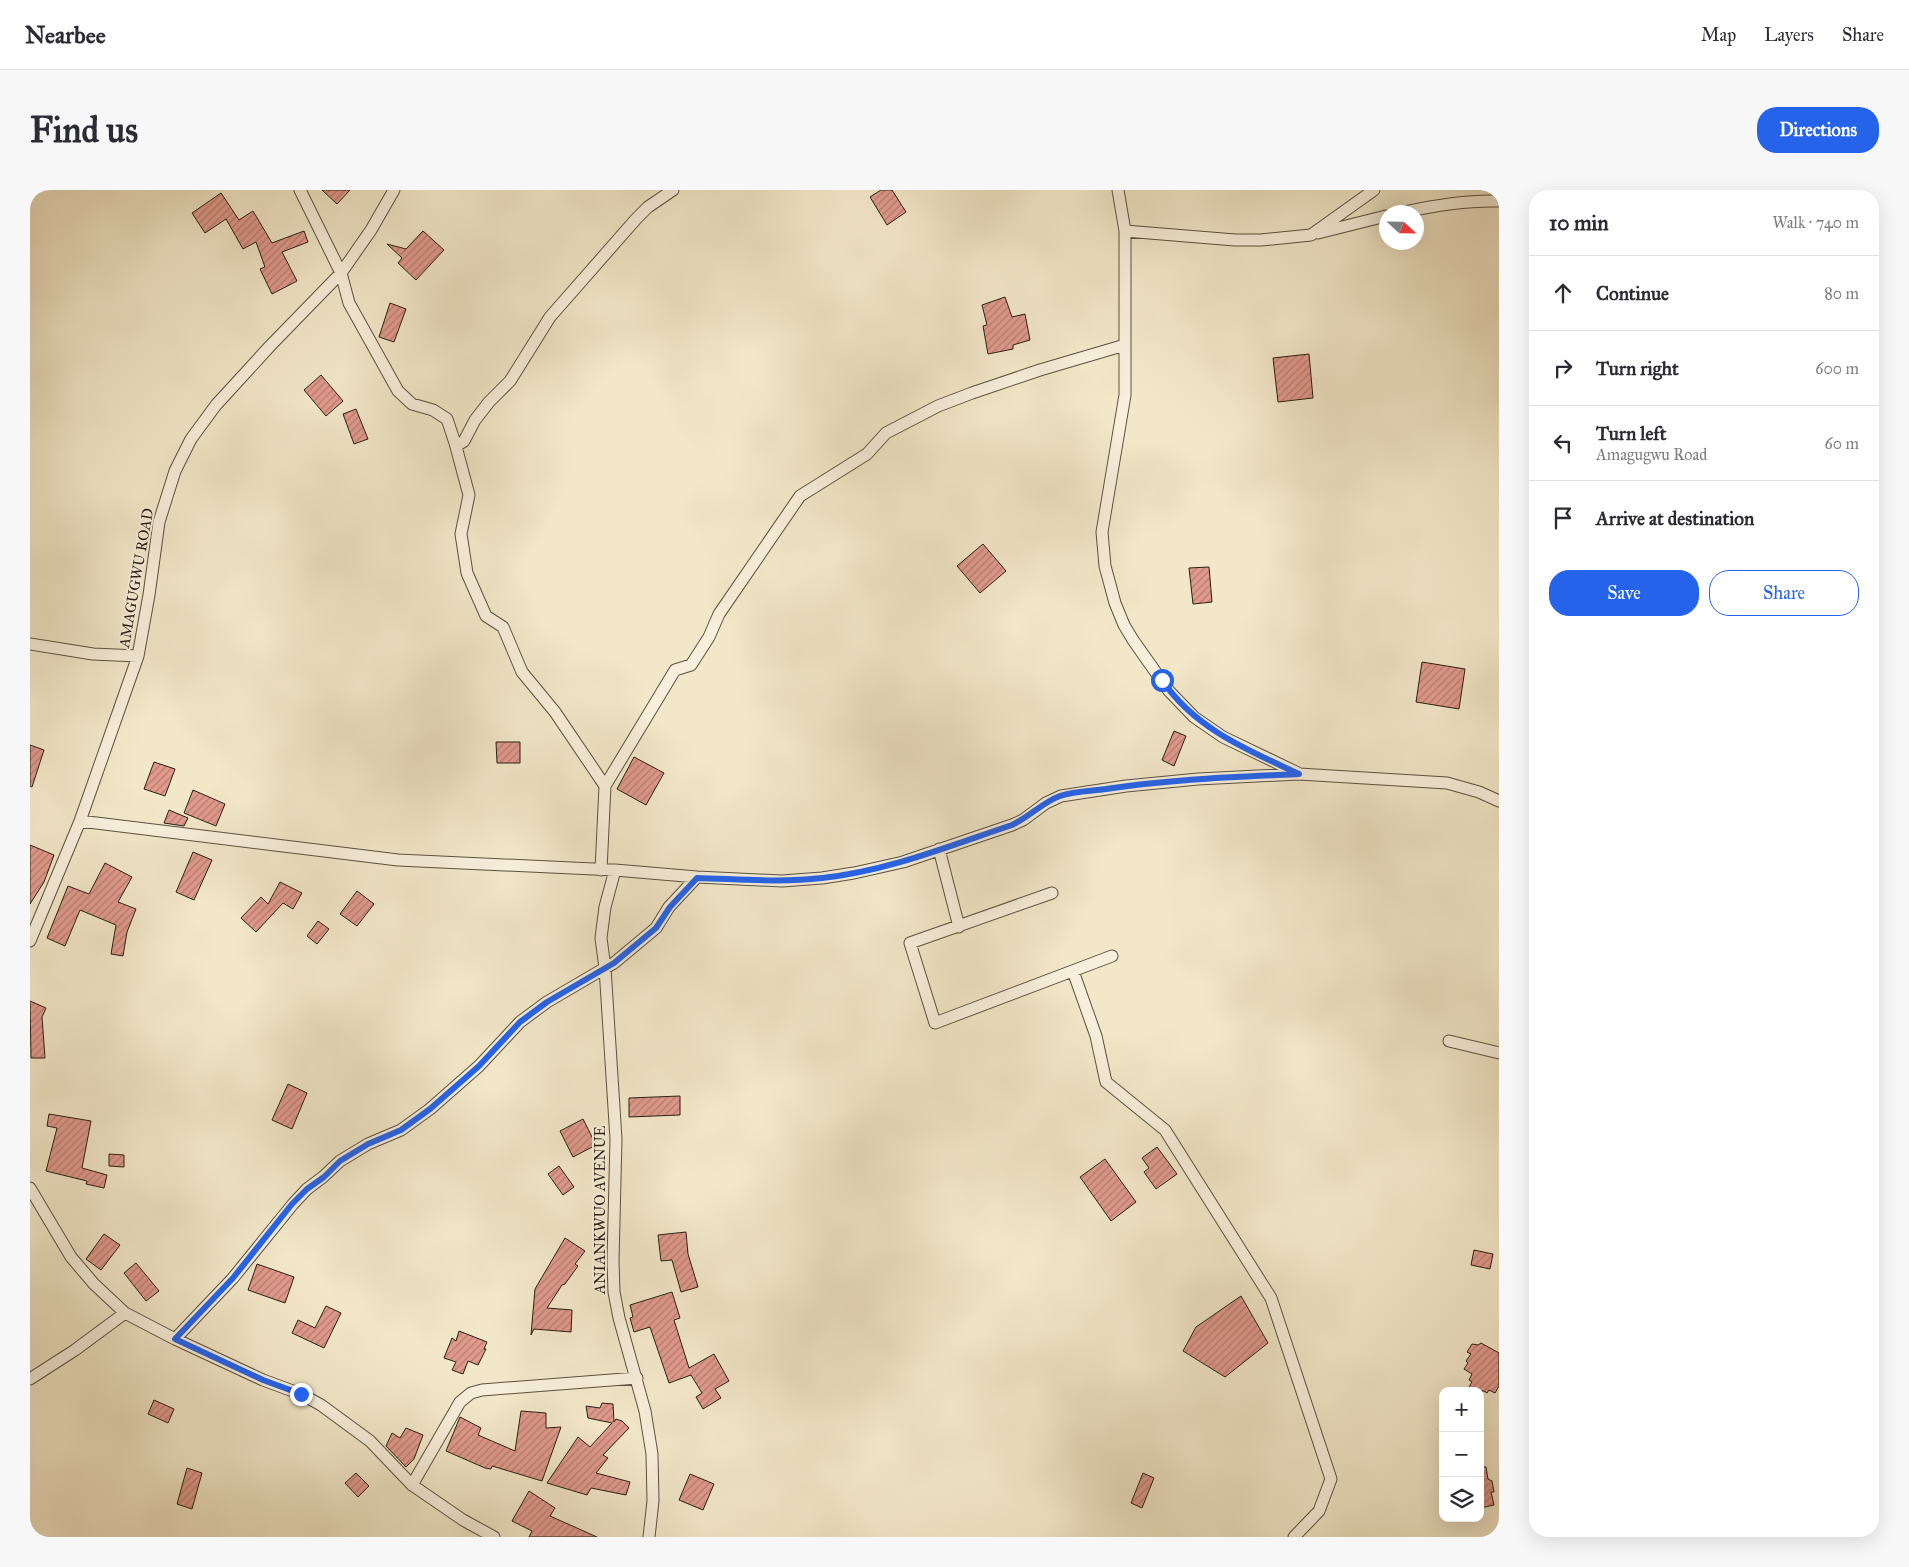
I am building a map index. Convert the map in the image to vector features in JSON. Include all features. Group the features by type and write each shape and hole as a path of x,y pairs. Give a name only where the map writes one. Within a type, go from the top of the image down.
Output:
{"street":[{"path":"300,190 341,273 349,302 398,391 412,404 433,410 447,419 469,495 461,534 468,573 486,616 503,627 522,672 555,712 605,786"},
{"name":"AMAGUGWU ROAD","path":"30,941 80,821 138,656 159,522 175,471 191,439 240,377 341,273 371,230 394,190"},
{"path":"455,443 460,444 464,441 475,420 489,402 510,381 550,317 648,207 673,190"},
{"path":"1118,190 1125,231 1125,395 1102,532 1105,566 1115,603 1124,625 1133,640 1169,691 1194,717 1223,737 1299,774"},
{"path":"1311,235 1374,190"},
{"path":"1424,208 1473,200 1499,201"},
{"path":"1125,231 1236,240 1260,240 1311,235 1379,218"},
{"path":"601,870 605,786 675,670 691,665 709,637 719,614 800,496 867,454 886,433 938,406 1006,381 1125,345"},
{"path":"30,644 93,654 138,656"},
{"path":"80,821 398,860 615,870 697,878 782,881 854,873 903,862 1012,825 1060,796 1126,786 1299,774 1447,783 1479,792 1499,802"},
{"path":"939,849 959,927"},
{"name":"ANIANKWUO AVENUE","path":"615,870 605,907 601,938 616,1139 614,1292 619,1318 645,1411 652,1454 653,1501 649,1537"},
{"path":"175,1339 233,1278 292,1204 307,1189 324,1177 340,1161 368,1144 401,1130 430,1109 479,1066 520,1022 547,1002 614,963 656,928 670,907 697,878"},
{"path":"1052,893 959,927 910,942 935,1023 1112,956"},
{"path":"1073,971 1096,1036 1106,1082 1165,1130 1271,1298 1331,1479 1319,1511 1294,1537"},
{"path":"1449,1041 1499,1053"},
{"path":"30,1188 71,1257 94,1284 125,1313 175,1339 321,1404 370,1440 412,1485 463,1520 494,1537"},
{"path":"30,1380 125,1313"},
{"path":"412,1485 460,1402 471,1393 482,1390 637,1378"}],"building":[{"path":"322,190 350,190 337,204"},
{"path":"881,190 892,190 906,212 887,225 870,197"},
{"path":"221,193 239,220 253,211 272,243 304,231 308,242 282,252 297,281 272,294 260,269 265,267 256,242 243,249 226,219 205,233 192,213"},
{"path":"423,231 444,250 416,280 398,263 402,258 387,244 406,249"},
{"path":"1005,297 1012,317 1025,314 1030,340 1013,345 1013,349 988,354 983,326 987,325 982,305"},
{"path":"390,303 406,309 394,342 379,337"},
{"path":"1309,354 1313,398 1278,402 1273,358"},
{"path":"321,375 343,401 326,416 304,390"},
{"path":"356,409 368,439 354,444 343,414"},
{"path":"983,544 1006,571 980,593 957,566"},
{"path":"1209,567 1212,602 1193,604 1189,568"},
{"path":"1422,662 1465,669 1459,709 1416,702"},
{"path":"1174,731 1186,736 1174,766 1162,760"},
{"path":"496,742 520,742 520,763 497,763"},
{"path":"30,745 44,750 32,787 30,786"},
{"path":"634,757 664,773 646,805 617,789"},
{"path":"154,762 175,769 165,796 144,789"},
{"path":"193,790 225,804 216,826 184,813"},
{"path":"169,810 188,818 184,826 164,823"},
{"path":"30,845 54,855 44,882 30,904"},
{"path":"193,852 212,860 194,900 176,892"},
{"path":"105,863 132,877 118,902 136,909 127,932 123,956 111,954 116,925 80,910 65,946 47,938 68,886 89,894"},
{"path":"280,882 302,893 293,909 283,903 256,932 241,918 261,897 268,904"},
{"path":"357,891 374,904 357,926 340,914"},
{"path":"318,921 329,929 317,944 307,936"},
{"path":"30,1001 46,1008 42,1017 45,1058 31,1058"},
{"path":"288,1084 307,1093 292,1129 272,1120"},
{"path":"680,1096 680,1115 629,1117 629,1098"},
{"path":"49,1114 91,1121 82,1168 107,1175 104,1188 86,1184 87,1181 46,1171 57,1128 47,1126"},
{"path":"583,1119 596,1145 573,1157 560,1131"},
{"path":"1157,1147 1177,1174 1156,1189 1144,1172 1149,1168 1142,1158"},
{"path":"109,1154 124,1155 124,1167 109,1166"},
{"path":"1105,1159 1136,1202 1111,1221 1080,1177"},
{"path":"559,1166 574,1187 563,1195 548,1174"},
{"path":"686,1232 688,1254 698,1287 681,1292 672,1260 661,1261 658,1235"},
{"path":"104,1234 120,1245 101,1270 86,1259"},
{"path":"565,1238 585,1251 575,1264 578,1266 565,1284 562,1285 547,1308 572,1310 571,1332 534,1329 531,1335 535,1289"},
{"path":"1474,1250 1493,1254 1490,1269 1471,1265"},
{"path":"136,1263 159,1291 146,1301 124,1273"},
{"path":"257,1264 294,1277 285,1303 248,1290"},
{"path":"672,1292 680,1318 674,1320 689,1368 714,1354 729,1381 715,1389 721,1398 703,1409 696,1397 702,1393 691,1375 669,1383 650,1327 634,1332 630,1318 633,1317 630,1305"},
{"path":"1241,1296 1268,1343 1225,1377 1183,1351 1196,1327"},
{"path":"326,1306 341,1313 324,1348 292,1333 298,1320 315,1328"},
{"path":"459,1331 487,1342 484,1349 486,1349 478,1365 468,1361 463,1374 452,1370 456,1362 444,1358 452,1338 456,1341"},
{"path":"1481,1343 1499,1353 1499,1386 1495,1393 1489,1390 1487,1393 1484,1391 1484,1387 1469,1387 1472,1382 1469,1380 1472,1374 1464,1369 1468,1363 1466,1361 1471,1354 1467,1352 1472,1344 1478,1345"},
{"path":"154,1400 174,1409 168,1423 148,1414"},
{"path":"602,1403 613,1404 614,1422 616,1419 622,1421 629,1428 603,1455 608,1458 596,1473 630,1482 626,1495 591,1488 587,1495 547,1483 578,1437 590,1447 612,1423 588,1418 586,1406 600,1408"},
{"path":"521,1411 546,1413 546,1428 561,1427 542,1481 492,1466 491,1469 485,1468 446,1451 460,1417 481,1428 478,1435 515,1451"},
{"path":"406,1428 423,1435 414,1459 406,1467 386,1446 392,1433 400,1438"},
{"path":"1484,1467 1486,1467 1488,1479 1492,1481 1494,1492 1491,1492 1494,1505 1484,1507"},
{"path":"187,1468 202,1473 192,1509 177,1504"},
{"path":"356,1473 369,1486 358,1497 345,1483"},
{"path":"1143,1473 1154,1478 1142,1508 1131,1503"},
{"path":"690,1474 714,1484 703,1510 679,1500"},
{"path":"529,1491 555,1508 550,1516 597,1537 529,1537 532,1531 512,1521"}],"route":[{"path":"301,1394 263,1380 175,1339 233,1278 292,1204 307,1189 324,1177 340,1161 368,1144 401,1130 430,1109 479,1066 520,1022 547,1002 614,963 656,928 670,907 697,878 782,881 854,873 903,862 1012,825 1060,796 1126,786 1198,779 1299,774 1223,737 1194,717 1169,691 1162,680"}]}
